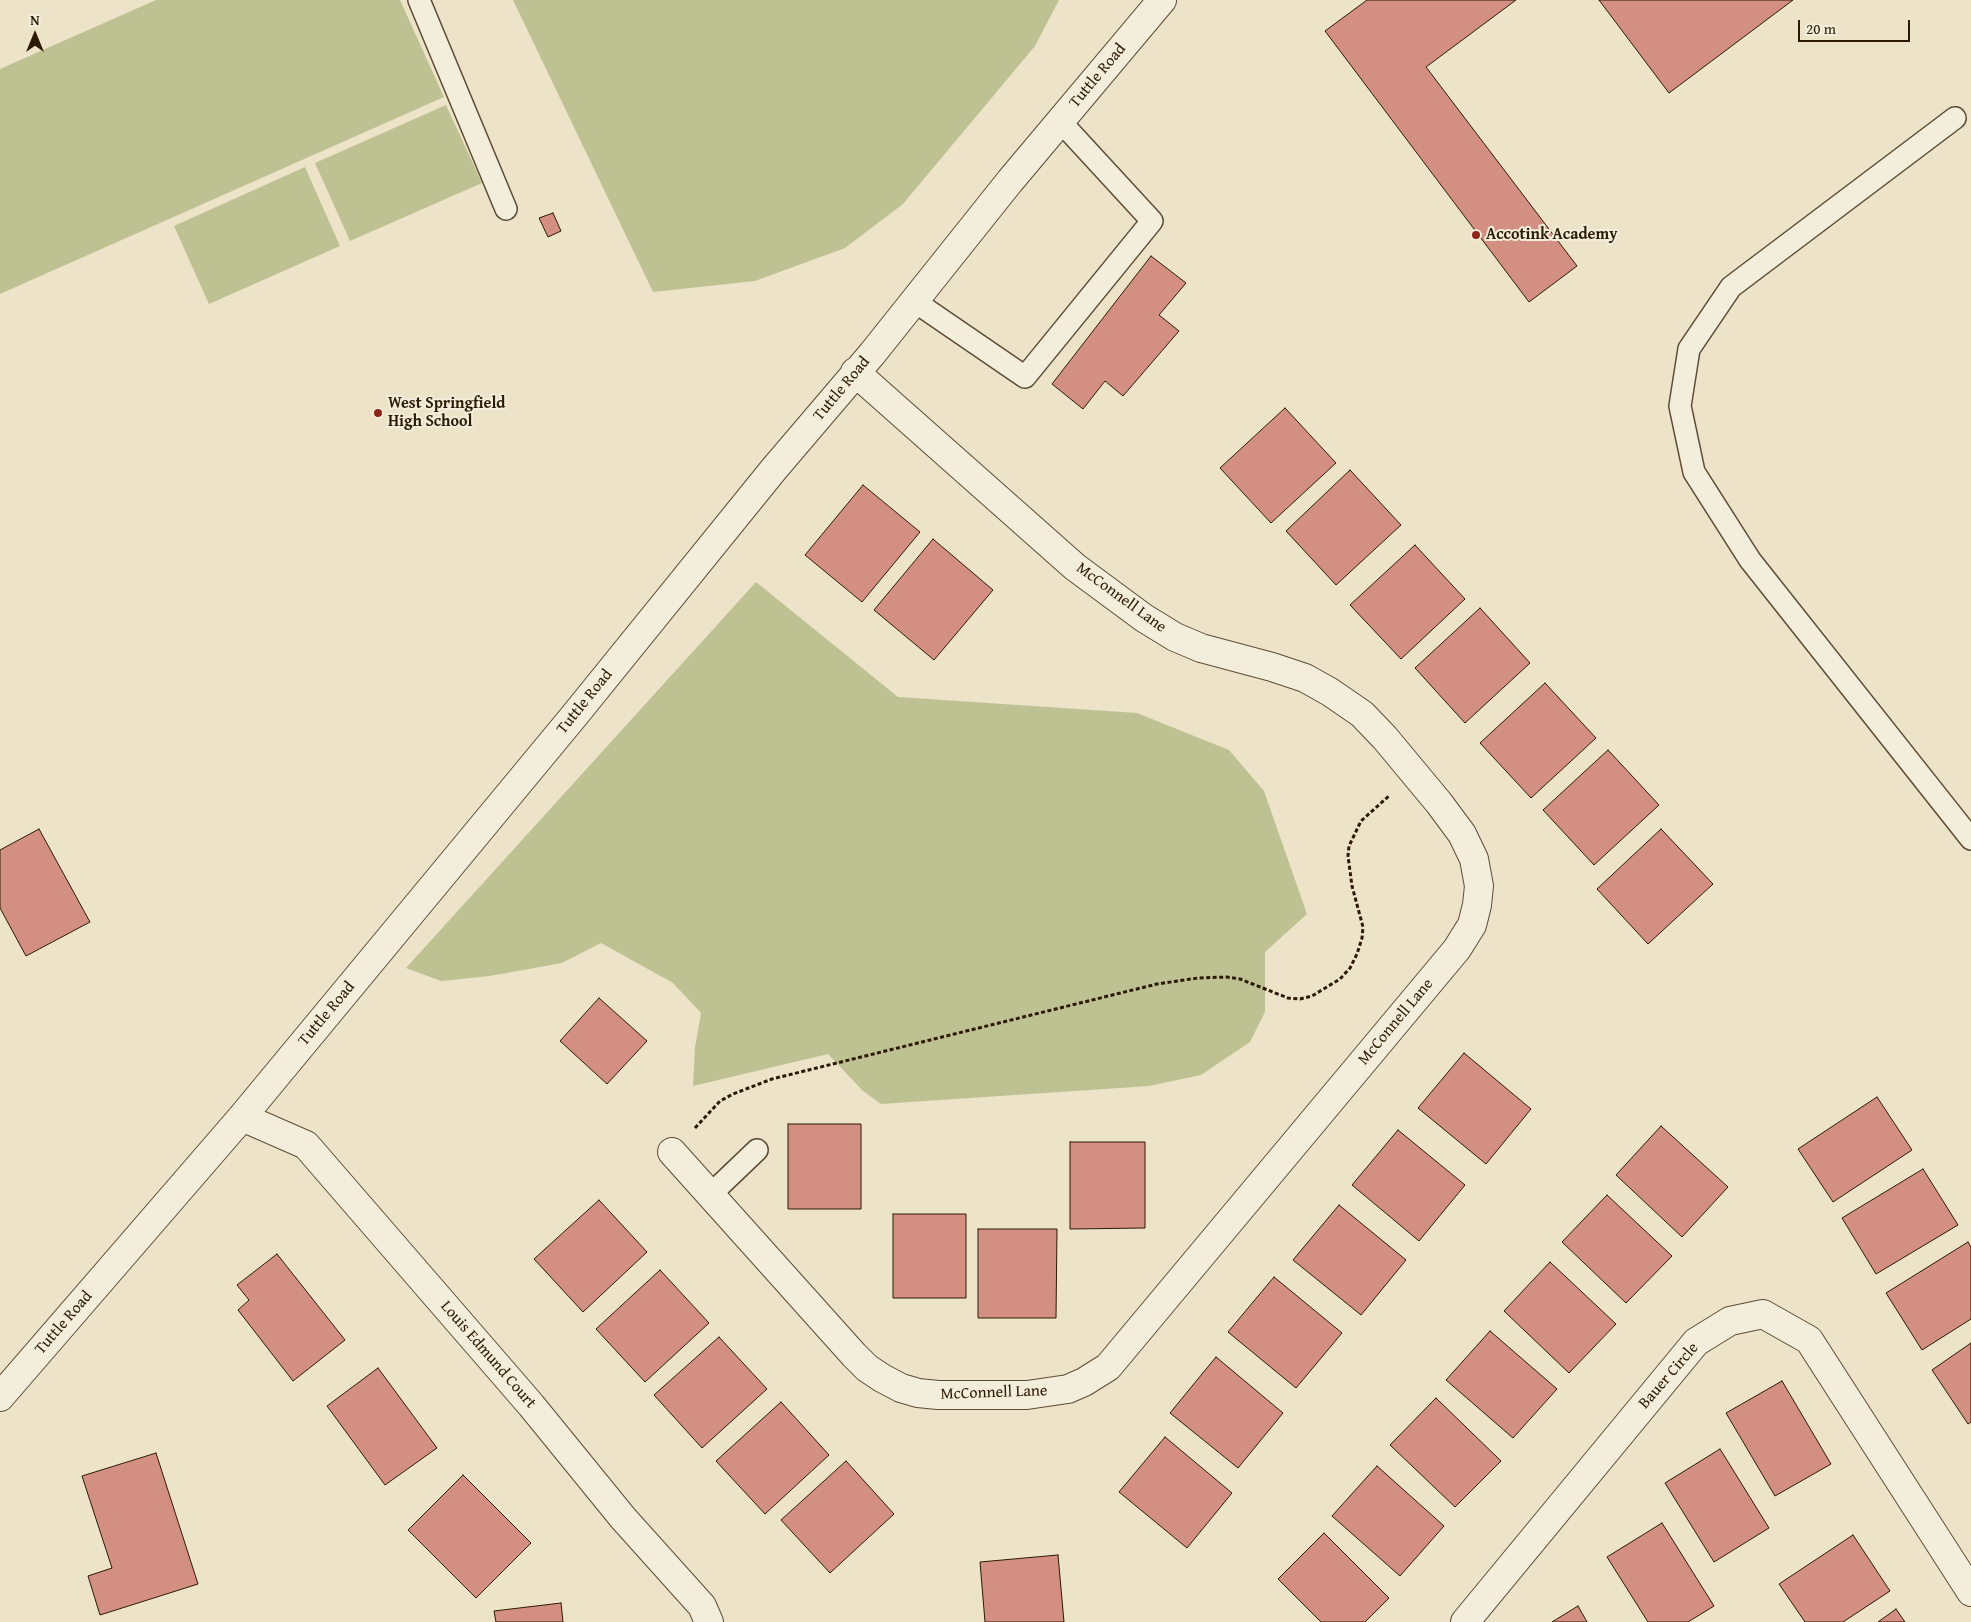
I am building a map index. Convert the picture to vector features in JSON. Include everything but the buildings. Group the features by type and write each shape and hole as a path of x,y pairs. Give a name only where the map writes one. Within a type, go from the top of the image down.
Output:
{"street":[{"name":"Tuttle Road","path":"0,1397 242,1117 568,724 774,469 856,372 1060,121 1162,0"},
{"name":"McConnell Lane","path":"672,1152 867,1368 901,1388 918,1393 938,1395 1027,1395 1068,1389 1097,1375 1108,1367 1451,956 1472,925 1477,905 1479,886 1474,860 1462,834 1415,773 1362,714 1330,692 1305,678 1272,666 1200,648 1144,618 1075,567 856,372"},
{"name":"Louis Edmund Court","path":"242,1117 306,1146 531,1405 623,1518 702,1606 709,1622"},
{"name":"Bauer Circle","path":"1464,1622 1696,1342 1730,1321 1763,1314 1809,1340 1971,1592"}],"lane":[{"path":"419,0 506,209"},
{"path":"1955,118 1731,287 1689,349 1680,406 1694,472 1750,560 1970,834"},
{"path":"914,301 1025,377 1146,229 1152,221 1060,121"},
{"path":"711,1194 757,1150"}],"path":[{"path":"672,1152 720,1101 772,1079 1178,980 1212,976 1240,979 1288,998 1300,999 1312,996 1340,979 1350,968 1362,938 1363,927 1352,886 1348,856 1353,834 1361,821 1370,812 1415,773"}],"green space":[{"path":"156,0 400,0 444,97 0,294 0,69"},
{"path":"513,0 1059,0 1035,46 903,204 845,248 755,281 653,292"},
{"path":"446,105 482,183 350,241 315,163"},
{"path":"305,167 340,246 209,304 174,226"},
{"path":"756,582 898,697 1137,713 1229,750 1264,791 1307,914 1265,952 1265,1012 1250,1042 1201,1075 1149,1086 881,1104 863,1091 828,1054 693,1086 695,1047 701,1013 673,983 601,943 562,963 490,976 441,981 406,968"}],"place":[{"name":"Accotink Academy","path":"1476,235"},
{"name":"West Springfield High School","path":"378,413"}]}
